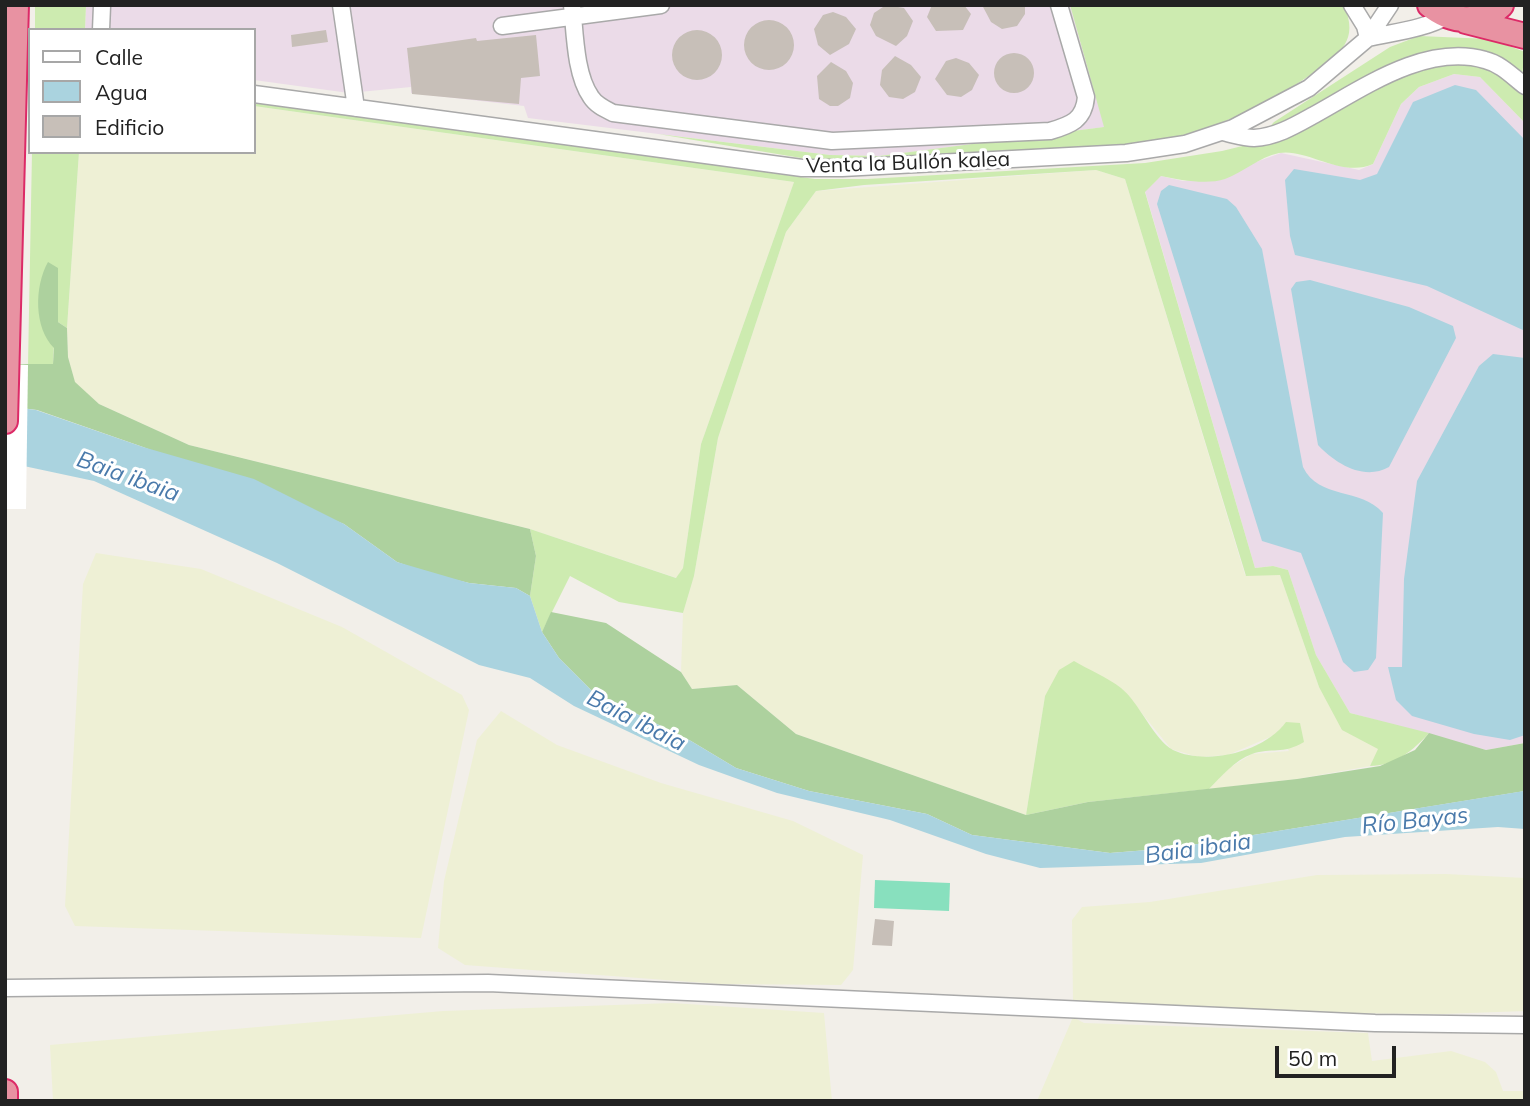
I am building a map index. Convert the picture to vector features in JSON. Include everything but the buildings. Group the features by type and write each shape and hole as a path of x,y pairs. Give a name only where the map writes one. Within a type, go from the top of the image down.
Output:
{"highway":[{"path":"5,421 16,5"},
{"path":"1445,14 1479,18 1501,5"},
{"path":"1445,14 1525,36"},
{"path":"5,1092 5,1101"}],"street":[{"path":"341,5 356,108"},
{"path":"502,26 573,11 661,5"},
{"path":"573,11 585,86 592,100 607,110 832,141 1050,131 1073,124 1085,108 1086,97 1059,5"},
{"path":"1352,5 1365,26 1368,38"},
{"path":"1368,38 1390,5"},
{"path":"102,6 102,28"},
{"path":"1368,38 1413,26 1432,25 1445,14"},
{"name":"Venta la Bullón kalea","path":"256,94 802,168 842,169 1126,153 1185,144 1222,132 1309,88 1368,38"},
{"path":"1222,132 1253,138 1275,134 1394,73 1437,59 1467,56 1486,60 1505,69 1525,86"},
{"path":"5,988 488,983 1164,1014 1525,1026"}],"shaded area":[{"path":"86,5 1070,5 1105,127 879,156 830,155 528,118 524,106 411,93 411,87 349,93 256,80 256,28 85,28"},
{"path":"1454,74 1480,77 1525,123 1525,743 1486,750 1350,713 1316,655 1288,570 1273,566 1255,568 1145,191 1161,176 1183,181 1224,179 1253,163 1281,153 1359,170 1373,164 1401,104 1419,87"}],"green space":[{"path":"35,5 86,5 85,28 35,28"},
{"path":"1070,5 1344,5 1349,28 1345,45 1332,59 1271,99 1204,129 1132,145 844,160 807,159 658,134 830,155 879,156 1104,127"},
{"path":"1419,36 1490,39 1525,52 1522,75 1457,52 1264,133 1274,122 1390,47"},
{"path":"1486,62 1525,93 1525,123 1480,77 1454,74 1419,87 1401,104 1373,164 1349,167 1301,155 1279,153 1218,181 1193,181 1161,176 1145,192 1255,568 1273,566 1288,570 1316,655 1350,713 1429,733 1403,756 1370,766 1378,749 1342,730 1319,687 1280,575 1246,576 1125,179 1096,170 864,185 816,191 786,232 718,438 694,576 683,613 619,602 570,576 542,632 530,596 536,556 530,529 676,578 683,568 701,444 794,182 256,106 256,100 815,179 867,179 1145,163 1222,151 1279,137 1395,76 1432,64"},
{"path":"256,106 794,182 701,444 683,568 677,578 530,529 189,445 99,404 75,383 68,357 67,328 79,154 256,154"},
{"path":"32,154 79,154 67,328 58,322 58,268 53,364 28,365"},
{"path":"1096,170 1125,179 1245,575 1280,575 1319,687 1379,749 1370,766 1297,779 1209,789 1229,768 1252,754 1289,751 1277,734 1228,755 1198,757 1171,749 1122,689 1045,696 1026,815 796,734 737,685 692,689 681,672 683,613 694,576 718,438 786,232 816,191"},
{"path":"48,262 58,268 58,322 67,328 68,357 75,382 99,404 189,445 530,529 536,556 530,596 516,588 469,583 397,562 344,524 143,447 37,410 5,406 5,364 53,364 54,348 43,330 38,307 40,283"},
{"path":"96,553 201,569 342,627 462,695 469,710 421,938 75,926 65,906 83,584"},
{"path":"551,612 606,623 681,672 692,689 737,685 796,734 1026,815 1088,802 1297,779 1380,766 1415,750 1429,733 1486,750 1525,743 1525,791 1173,848 1110,853 972,835 927,814 809,791 736,768 691,741 593,692 559,658 542,632"},
{"path":"1074,661 1121,688 1159,738 1173,750 1187,755 1218,756 1250,748 1264,741 1286,722 1300,723 1304,742 1283,750 1259,752 1246,757 1209,789 1088,802 1026,815 1045,696 1059,670"},
{"path":"501,711 557,745 661,783 793,821 863,855 853,970 841,985 719,984 465,965 438,948 444,881 477,740"},
{"path":"1446,874 1525,878 1525,1011 1443,1014 1296,1013 1073,1002 1072,920 1082,907 1150,902 1317,875"},
{"path":"875,880 950,883 949,911 874,908"},
{"path":"672,1003 824,1013 832,1101 53,1101 50,1045 443,1011"},
{"path":"1073,1017 1084,1023 1368,1033 1372,1061 1451,1051 1485,1062 1496,1072 1503,1091 1525,1091 1525,1101 1037,1101"}],"water":[{"path":"1455,85 1476,90 1525,140 1525,331 1427,286 1295,255 1290,236 1285,180 1294,169 1360,180 1377,174 1413,102"},
{"path":"1169,185 1227,199 1236,207 1262,249 1303,467 1319,484 1363,499 1383,513 1376,658 1368,670 1354,672 1343,662 1301,553 1262,541 1157,204 1161,191"},
{"path":"1310,280 1409,307 1453,326 1456,338 1389,467 1380,471 1351,468 1318,445 1291,289 1296,282"},
{"path":"1493,354 1525,358 1525,735 1510,740 1474,734 1412,716 1396,700 1388,667 1402,667 1404,579 1417,481 1479,366"},
{"path":"5,406 36,410 143,447 254,479 344,524 397,562 469,583 516,588 530,596 542,632 559,658 593,692 691,741 736,768 809,791 927,814 972,835 1110,853 1173,848 1524,791 1525,829 1498,827 1345,837 1201,863 1040,868 986,854 890,820 777,793 699,765 574,706 530,678 479,665 277,563 94,481 5,462"}],"pier":[{"path":"5,364 28,365 26,509 5,509"}],"water label":[{"name":"Baia ibaia","path":"128,477"},
{"name":"Baia ibaia","path":"636,721"},
{"name":"Río Bayas","path":"1415,821"},
{"name":"Baia ibaia","path":"1198,849"}]}
